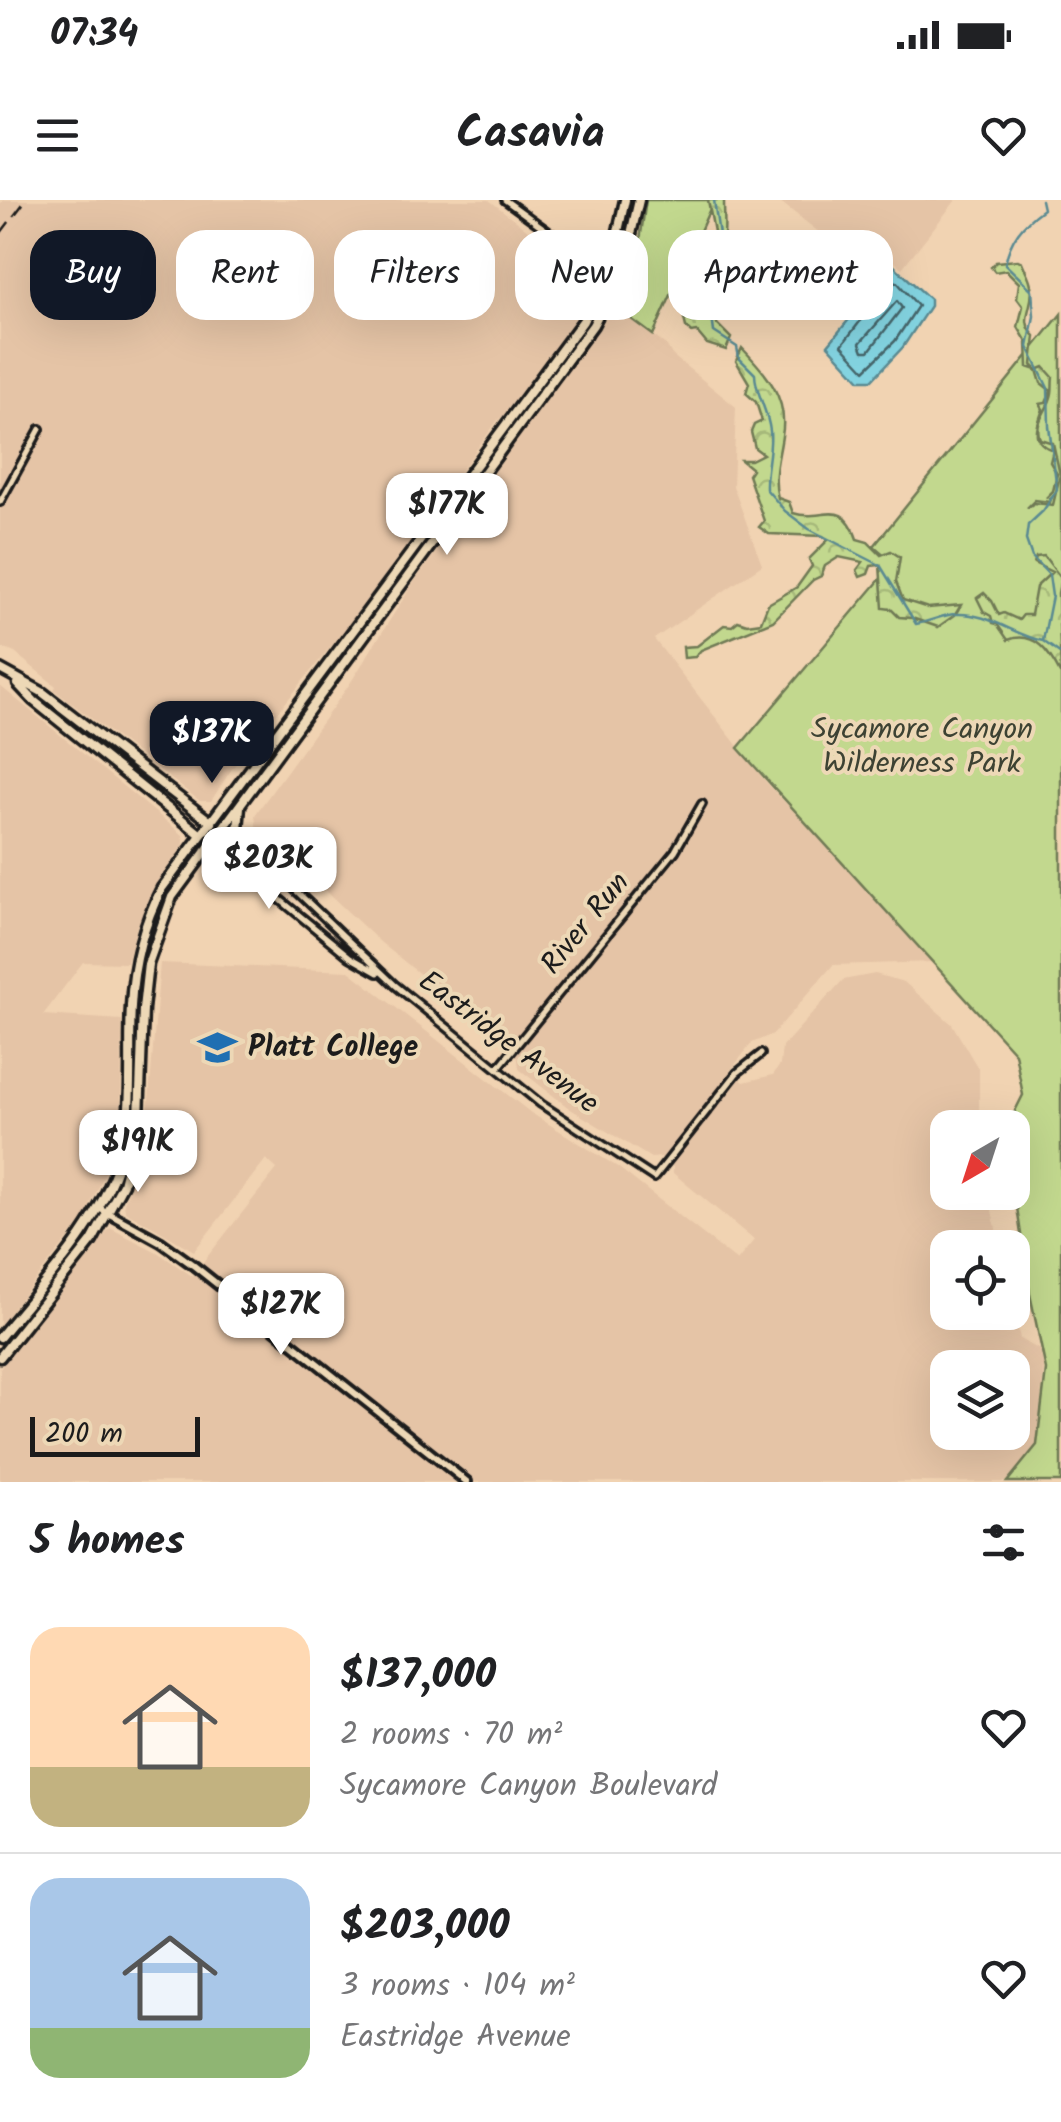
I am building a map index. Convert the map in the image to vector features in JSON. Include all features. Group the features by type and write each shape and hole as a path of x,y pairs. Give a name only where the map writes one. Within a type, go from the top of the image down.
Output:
{"main road":[{"path":"618,230 625,200"},
{"path":"632,230 639,200"},
{"path":"0,1337 99,1208 120,1160 130,1095 130,1016 137,962 152,906 209,820 584,320"},
{"path":"0,1357 92,1241 128,1169 137,1134 148,964 172,897 595,320"},
{"name":"Eastridge Avenue","path":"0,669 42,692 220,829"},
{"name":"Eastridge Avenue","path":"15,680 34,702 210,842"},
{"path":"240,802 238,830 262,863"},
{"path":"130,1016 136,1021 142,1042"}],"street":[{"path":"505,200 543,230"},
{"path":"0,502 40,429"},
{"name":"River Run","path":"498,1068 674,851 702,804"},
{"name":"Eastridge Avenue","path":"220,829 358,947 385,976 498,1068 556,1114 654,1178 737,1073 761,1054"},
{"name":"Eastridge Avenue","path":"210,842 350,957 385,976"},
{"path":"99,1208 193,1264 467,1482"}],"shaded area":[{"path":"4,200 489,200 528,230 515,230 515,320 574,320 349,624 231,770 211,801 200,801 54,690 56,686 15,653 0,647 0,204"},
{"path":"778,200 956,200 902,268 893,261 893,230 816,230"},
{"path":"606,320 632,320 736,407 733,486 762,565 654,639 766,782 934,962 833,965 773,1034 752,1043 730,1071 744,1082 773,1075 780,1065 782,1047 843,980 875,974 904,982 952,1024 979,1070 979,1110 930,1110 930,1210 992,1210 996,1230 930,1230 930,1330 1018,1330 1020,1339 1045,1353 1037,1445 1007,1482 0,1482 0,1368 110,1228 157,1252 192,1276 277,1169 266,1159 194,1251 125,1211 124,1203 141,1158 148,1111 160,963 349,971 531,1113 619,1168 737,1261 754,1240 673,1173 673,1167 661,1157 651,1158 569,1108 519,1069 518,1059 502,1040 380,942 294,861 257,832 255,815 349,685 412,585"},
{"path":"0,686 183,835 184,844 154,888 137,926 127,963 83,962 43,1015 122,1020 121,1108 106,1172 83,1220 0,1325"}],"green space":[{"path":"646,200 714,200 700,230 668,230 668,302 653,335 633,320 648,320 648,230 642,230"},
{"path":"708,200 724,200 724,230 714,230"},
{"path":"1018,260 1031,285 1027,324 1035,336 1032,365 1037,370 1028,367 1027,342 1018,327 1023,306 1017,298 1019,283 1006,270 995,272 991,267 996,262"},
{"name":"Sycamore Canyon Wilderness Park","path":"1061,314 1061,1482 1007,1482 1037,1445 1046,1370 1030,1294 1030,1230 1020,1230 1017,1210 1030,1210 1030,1110 1016,1110 1023,1095 1015,1053 738,748 894,563 874,546"},
{"path":"684,320 717,320 731,338 726,350 707,344 697,332 686,327"},
{"path":"742,348 774,387 782,410 776,475 778,498 789,502 793,513 831,513 845,518 857,539 868,542 881,555 891,551 900,557 896,582 903,600 928,608 961,605 955,615 938,627 899,617 891,609 883,608 880,565 871,566 868,574 860,577 857,570 863,562 839,557 825,566 821,576 773,621 701,650 695,657 684,658 683,647 697,646 724,625 761,622 768,604 797,587 812,566 809,559 828,540 823,536 769,534 759,527 764,521 748,475 752,469 741,460 763,454 755,448 751,432 762,421 756,402 746,393 749,383 736,361"},
{"path":"1044,367 1053,377 1050,399 1038,433 1040,439 1053,443 1060,475 1053,505 1034,503 1027,508 1035,500 1050,502 1047,497 1053,491 1057,474 1050,462 1053,450 1040,442 1037,433 1039,422 1043,409 1040,404 1046,403 1051,391 1041,383 1037,370"},
{"path":"1044,556 1061,578 1061,675 1047,652 1034,641 1008,640 977,598 984,593 999,615 1004,613 1019,620 1023,615 1031,615 1036,587 1052,572 1034,563 1036,557"}],"water":[{"path":"893,265 930,299 930,306 903,347 872,380 860,380 828,345 848,320 893,320"}],"waterway":[{"path":"714,200 719,235 705,265 714,332 737,347 739,358 755,374 770,431 766,489 785,511 809,529 880,565 916,624 951,614 967,614 1043,641"},
{"path":"1041,200 1043,209 1018,233 1005,264 1032,290 1034,316 1028,347 1048,388 1057,490 1028,525 1026,540 1032,557 1049,575 1052,596 1043,641 1061,654"}],"railway":[{"path":"0,234 26,200"}],"place":[{"name":"Platt College","path":"218,1048"}]}
